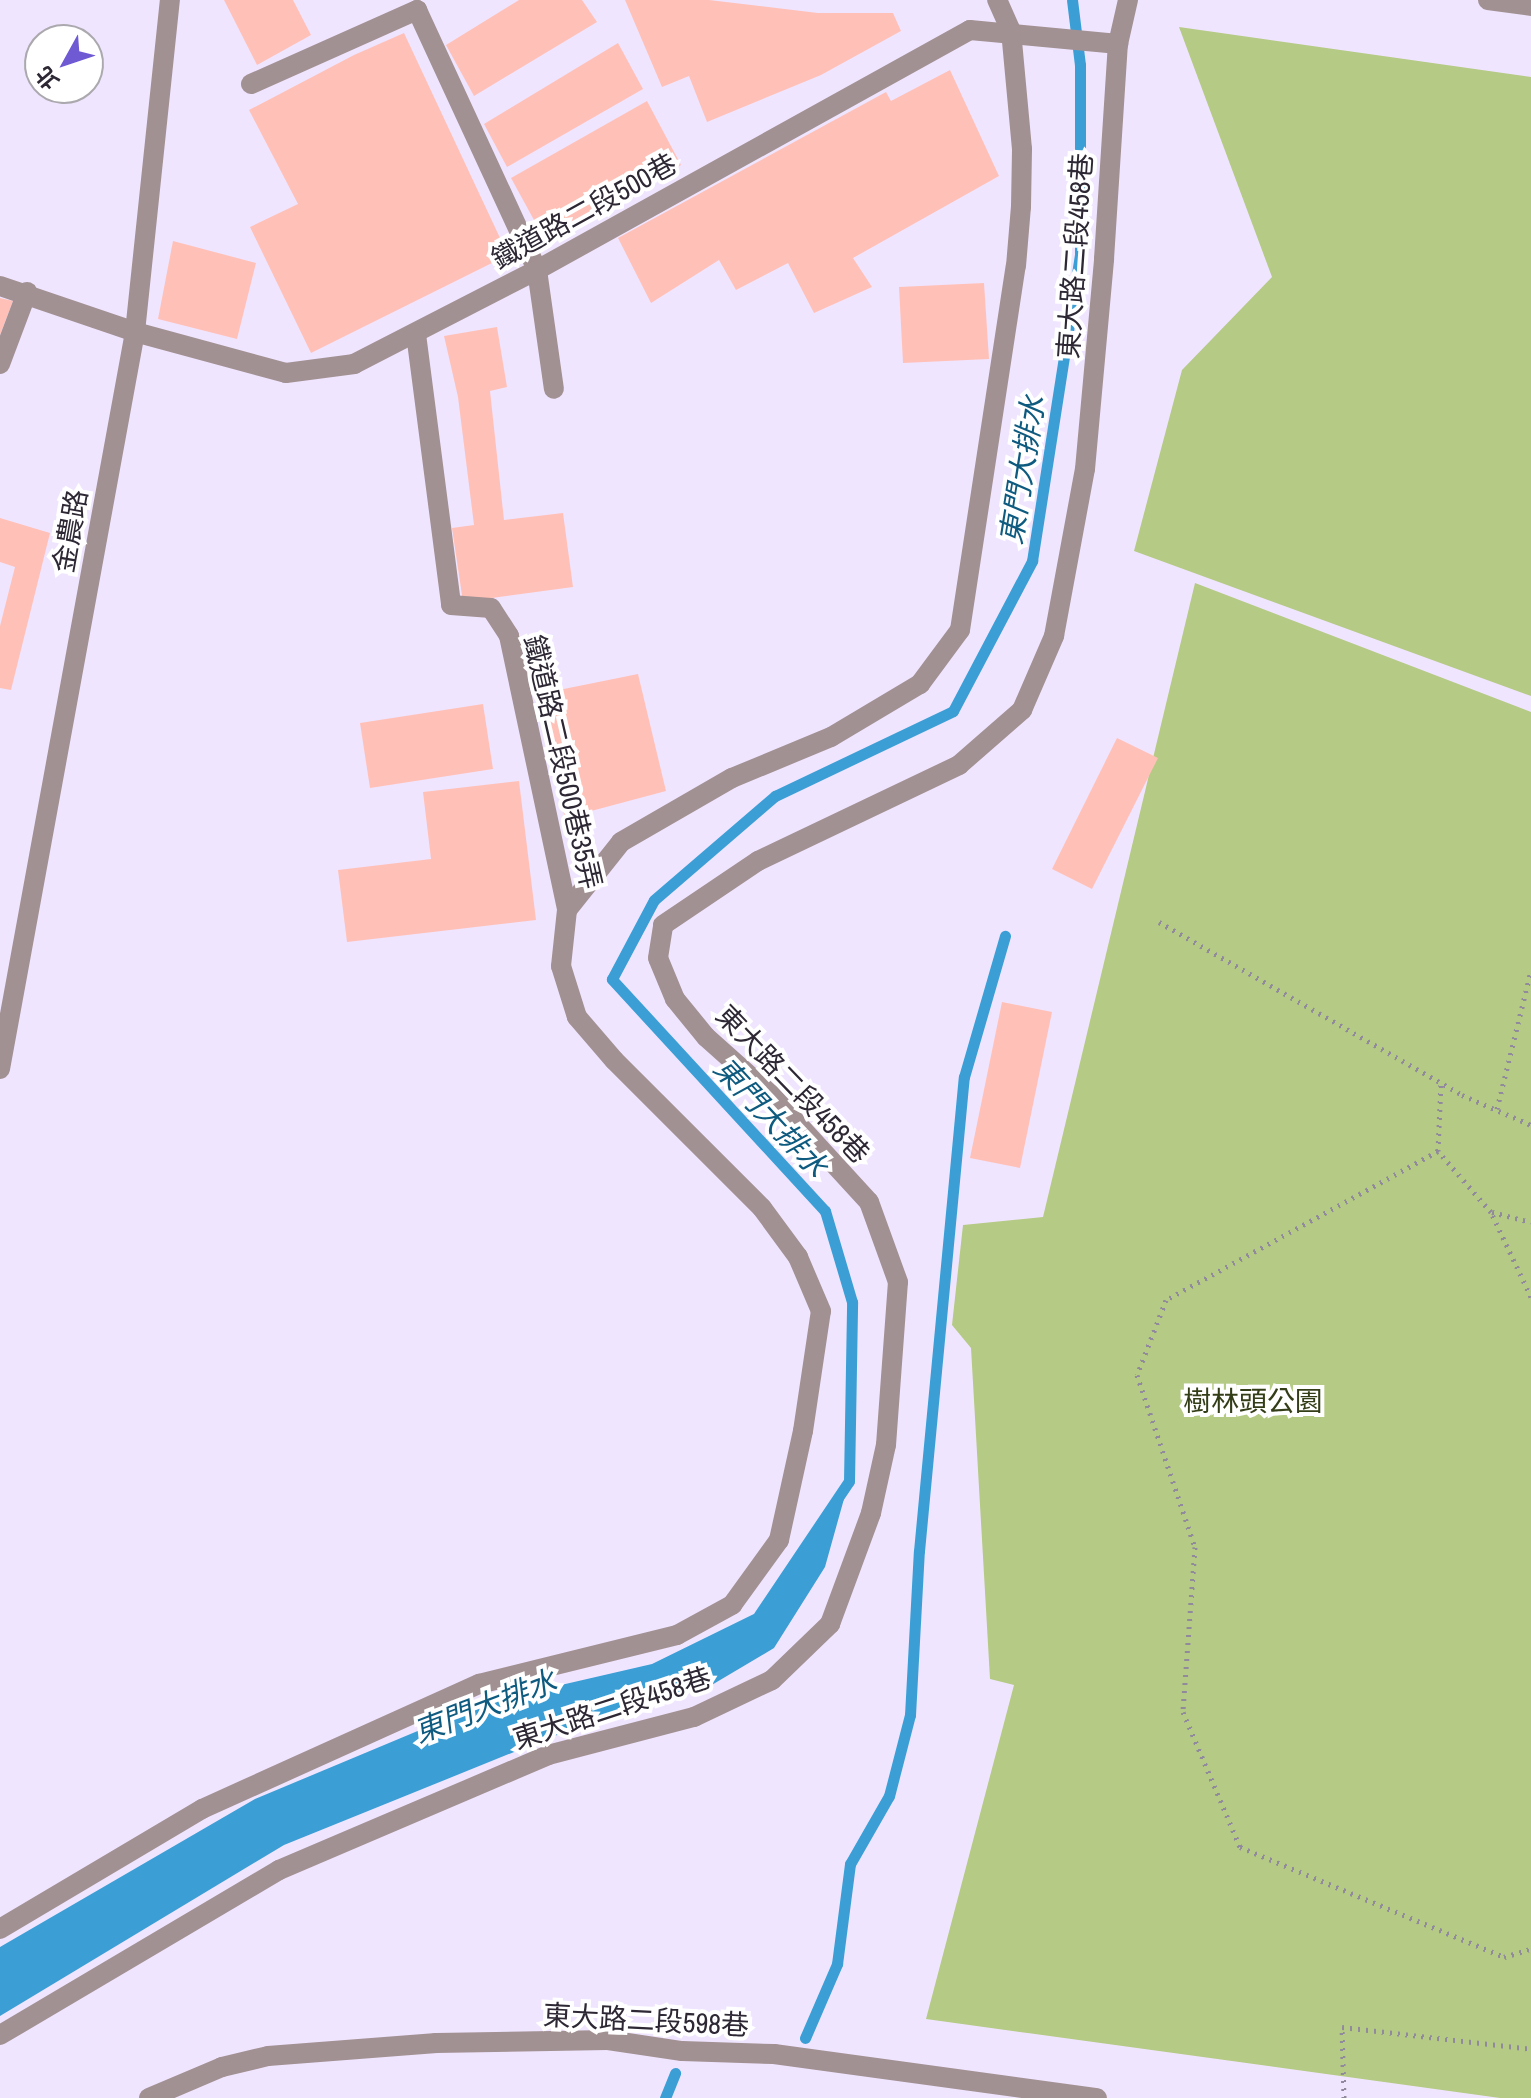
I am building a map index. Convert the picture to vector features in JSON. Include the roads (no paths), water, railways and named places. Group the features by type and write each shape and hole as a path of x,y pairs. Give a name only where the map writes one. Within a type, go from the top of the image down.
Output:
{"street":[{"name":"金農路","path":"0,1069 9,970 135,332 170,0"},
{"path":"0,1929 202,1809 479,1684 677,1635 732,1605 779,1540 803,1431 821,1311 798,1257 762,1208 614,1060 577,1017 561,966 567,910 621,842 732,778 831,737 920,684 960,630 975,550 1018,237 1022,149 1011,31 997,0"},
{"name":"東大路二段458巷","path":"0,2035 279,1870 548,1755 694,1717 772,1680 830,1624 871,1513 886,1445 898,1282 869,1202 770,1094 706,1037 675,999 658,958 663,925 758,861 959,765 1022,710 1054,636 1085,469 1104,259 1118,44 1128,0"},
{"path":"1488,0 1531,6"},
{"path":"251,84 417,10 537,270 554,389"},
{"name":"鐵道路二段500巷","path":"0,286 27,292 135,332 286,373 354,364 537,270 970,30 1011,31 1118,44"},
{"path":"0,364 27,292"},
{"name":"鐵道路二段500巷35弄","path":"416,334 451,605 491,608 509,636 567,910"},
{"name":"東大路二段598巷","path":"149,2098 222,2067 268,2056 436,2043 608,2040 682,2051 774,2054 1097,2098"}],"water":[{"path":"849,1481 825,1567 774,1648 710,1686 551,1737 284,1845 0,2016 0,1947 255,1799 487,1702 652,1664 762,1610"}],"waterway":[{"name":"東門大排水","path":"759,1615 849,1481 852,1302 825,1211 612,979 654,900 775,796 953,711 1032,561 1080,255 1080,65 1072,0"},
{"path":"805,2038 837,1964 850,1864 889,1796 910,1715 919,1551 964,1077 1005,936"},
{"path":"665,2098 675,2073"}],"park label":[{"name":"樹林頭公園","path":"1253,1401"}]}
